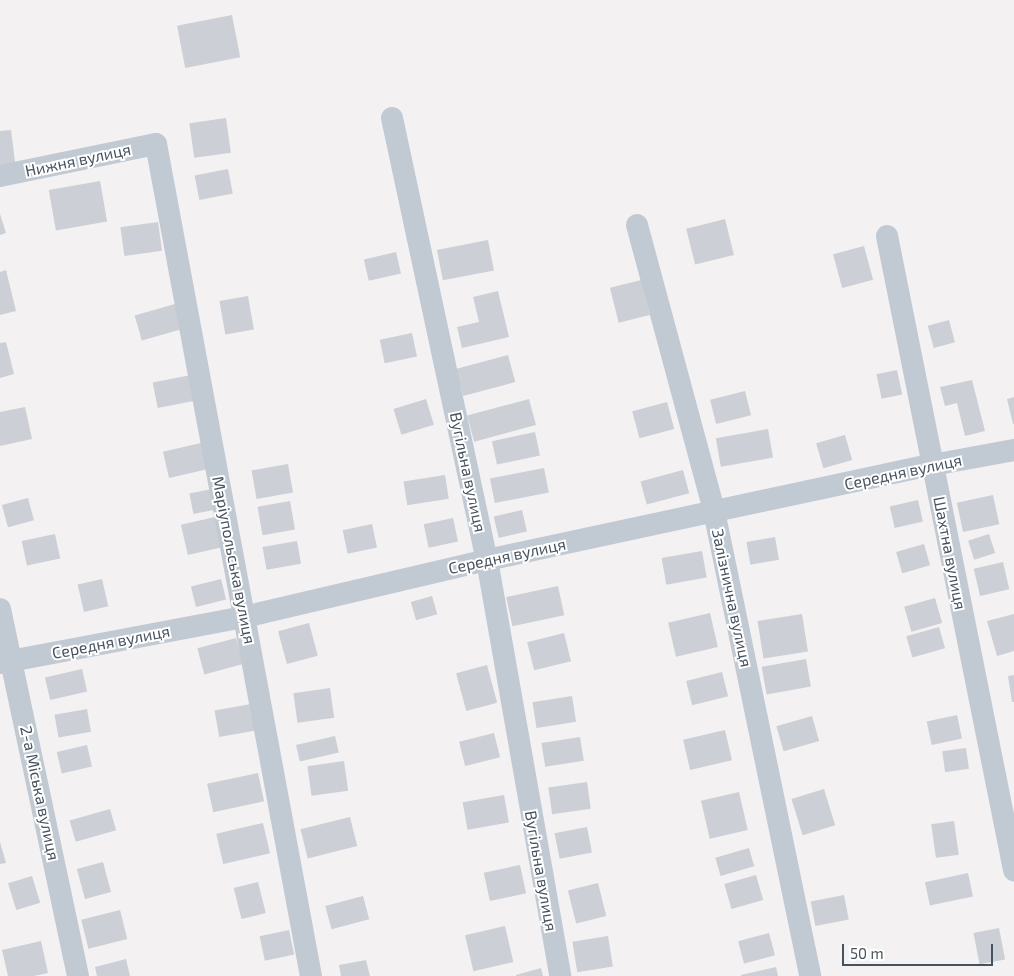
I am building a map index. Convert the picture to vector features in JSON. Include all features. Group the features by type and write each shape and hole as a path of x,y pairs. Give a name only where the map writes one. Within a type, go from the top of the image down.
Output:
{"street":[{"name":"Вугільна вулиця","path":"392,118 487,560 560,976"},
{"name":"Нижня вулиця","path":"0,176 156,144"},
{"name":"Маріупольська вулиця","path":"156,144 311,976"},
{"name":"Залізнична вулиця","path":"637,225 714,511 810,976"},
{"name":"Шахтна вулиця","path":"887,236 1014,870"},
{"name":"Середня вулиця","path":"6,662 244,617 487,560 932,465 1014,450"},
{"name":"2-а Міська вулиця","path":"0,610 6,662 78,976"}],"building":[{"path":"232,15 240,57 185,68 177,26"},
{"path":"226,118 231,153 194,158 189,123"},
{"path":"11,130 15,162 0,165 0,131"},
{"path":"228,169 233,194 199,200 195,175"},
{"path":"100,181 107,221 56,230 49,190"},
{"path":"0,214 6,233 0,235"},
{"path":"725,219 734,255 695,265 686,229"},
{"path":"158,222 162,251 124,256 120,227"},
{"path":"488,240 494,270 443,280 437,250"},
{"path":"864,246 873,280 842,288 833,254"},
{"path":"396,252 401,273 369,281 364,259"},
{"path":"6,270 16,311 0,315 0,272"},
{"path":"641,280 650,315 619,323 610,288"},
{"path":"498,291 509,337 462,348 457,327 479,322 473,297"},
{"path":"248,296 254,329 225,335 219,301"},
{"path":"175,304 182,329 142,341 135,316"},
{"path":"949,320 955,342 934,348 928,326"},
{"path":"412,333 417,356 385,363 380,340"},
{"path":"6,342 14,374 0,378 0,343"},
{"path":"508,355 515,382 463,396 456,369"},
{"path":"897,370 902,394 882,399 876,374"},
{"path":"191,375 196,401 158,408 153,382"},
{"path":"972,380 985,431 965,436 957,403 945,406 940,387"},
{"path":"745,391 751,415 716,424 710,400"},
{"path":"1014,397 1014,424 1013,424 1007,399"},
{"path":"426,399 434,425 401,435 393,409"},
{"path":"529,399 536,425 474,442 467,416"},
{"path":"667,402 674,429 639,438 632,411"},
{"path":"25,407 32,439 0,446 0,412"},
{"path":"768,429 773,458 721,467 716,438"},
{"path":"535,432 540,455 497,465 492,441"},
{"path":"845,435 852,460 823,468 816,443"},
{"path":"201,443 207,469 169,478 163,452"},
{"path":"288,464 293,493 257,499 252,470"},
{"path":"544,468 549,493 495,503 490,478"},
{"path":"683,470 689,493 647,505 640,481"},
{"path":"445,475 449,499 407,505 404,482"},
{"path":"212,489 216,510 193,514 189,493"},
{"path":"993,495 999,524 963,532 957,503"},
{"path":"28,498 34,520 8,527 2,505"},
{"path":"918,500 923,521 895,528 890,507"},
{"path":"290,501 295,530 263,535 258,507"},
{"path":"522,510 527,531 499,538 494,517"},
{"path":"215,517 222,547 188,555 181,525"},
{"path":"453,518 458,541 429,548 424,524"},
{"path":"372,524 377,547 348,554 343,530"},
{"path":"55,534 60,558 27,566 22,541"},
{"path":"989,534 995,553 974,560 968,541"},
{"path":"775,537 779,560 750,565 746,542"},
{"path":"297,541 301,564 267,570 263,547"},
{"path":"924,544 930,565 902,573 896,552"},
{"path":"702,551 707,578 666,585 662,558"},
{"path":"1003,562 1009,589 980,596 974,569"},
{"path":"102,579 108,606 84,612 78,585"},
{"path":"221,579 226,599 196,607 191,586"},
{"path":"558,586 564,615 512,626 506,597"},
{"path":"432,596 437,614 416,620 411,602"},
{"path":"935,598 942,623 911,632 904,607"},
{"path":"710,613 718,647 676,657 668,623"},
{"path":"802,614 808,652 763,659 758,621"},
{"path":"1014,614 1014,651 997,656 987,621"},
{"path":"309,623 318,656 287,664 278,631"},
{"path":"939,627 945,648 912,658 906,636"},
{"path":"564,633 571,661 534,670 527,642"},
{"path":"236,638 243,664 204,674 197,648"},
{"path":"806,659 811,687 767,694 762,667"},
{"path":"487,665 497,703 466,711 456,673"},
{"path":"82,669 87,691 50,700 45,678"},
{"path":"722,672 728,696 692,705 686,681"},
{"path":"1014,675 1014,702 1012,702 1008,676"},
{"path":"330,688 334,718 298,723 293,693"},
{"path":"572,696 576,722 537,728 532,702"},
{"path":"251,704 256,731 219,737 215,710"},
{"path":"87,709 91,732 58,737 55,715"},
{"path":"957,715 962,738 932,745 927,721"},
{"path":"812,716 819,741 784,751 776,726"},
{"path":"725,730 732,760 690,770 683,740"},
{"path":"494,733 500,757 465,766 459,742"},
{"path":"335,736 339,753 300,762 296,745"},
{"path":"580,737 584,761 545,767 541,743"},
{"path":"87,745 92,766 62,773 57,752"},
{"path":"966,748 969,769 945,772 942,751"},
{"path":"344,761 348,791 312,796 307,766"},
{"path":"258,773 264,801 213,812 207,784"},
{"path":"587,782 591,809 552,814 548,787"},
{"path":"824,789 835,825 803,835 791,799"},
{"path":"739,792 748,830 710,839 701,801"},
{"path":"504,795 509,823 468,830 463,802"},
{"path":"110,809 116,830 76,842 70,821"},
{"path":"350,817 357,846 308,858 301,829"},
{"path":"954,821 959,855 936,858 931,824"},
{"path":"263,823 270,853 223,864 216,834"},
{"path":"587,827 592,853 560,859 555,833"},
{"path":"0,842 6,863 0,864"},
{"path":"749,848 754,866 721,876 715,858"},
{"path":"103,862 111,892 85,899 77,869"},
{"path":"520,865 526,893 490,901 484,873"},
{"path":"968,873 973,896 930,906 925,882"},
{"path":"756,875 763,900 731,909 724,884"},
{"path":"32,876 40,903 16,910 8,883"},
{"path":"258,882 266,913 241,919 234,888"},
{"path":"598,883 606,916 576,923 568,890"},
{"path":"844,895 849,920 815,926 811,901"},
{"path":"363,896 369,919 332,929 325,906"},
{"path":"120,910 127,939 88,949 81,920"},
{"path":"505,926 513,962 473,971 465,935"},
{"path":"999,928 1005,959 980,964 973,933"},
{"path":"289,930 294,954 265,961 260,936"},
{"path":"769,933 775,955 744,963 738,941"},
{"path":"608,936 613,967 577,972 572,942"},
{"path":"41,941 48,973 34,976 8,976 2,950"},
{"path":"126,959 130,976 97,976 95,967"},
{"path":"366,960 370,976 341,976 339,965"},
{"path":"776,967 778,976 741,976 741,975"},
{"path":"541,968 543,976 516,976 516,975"}]}
